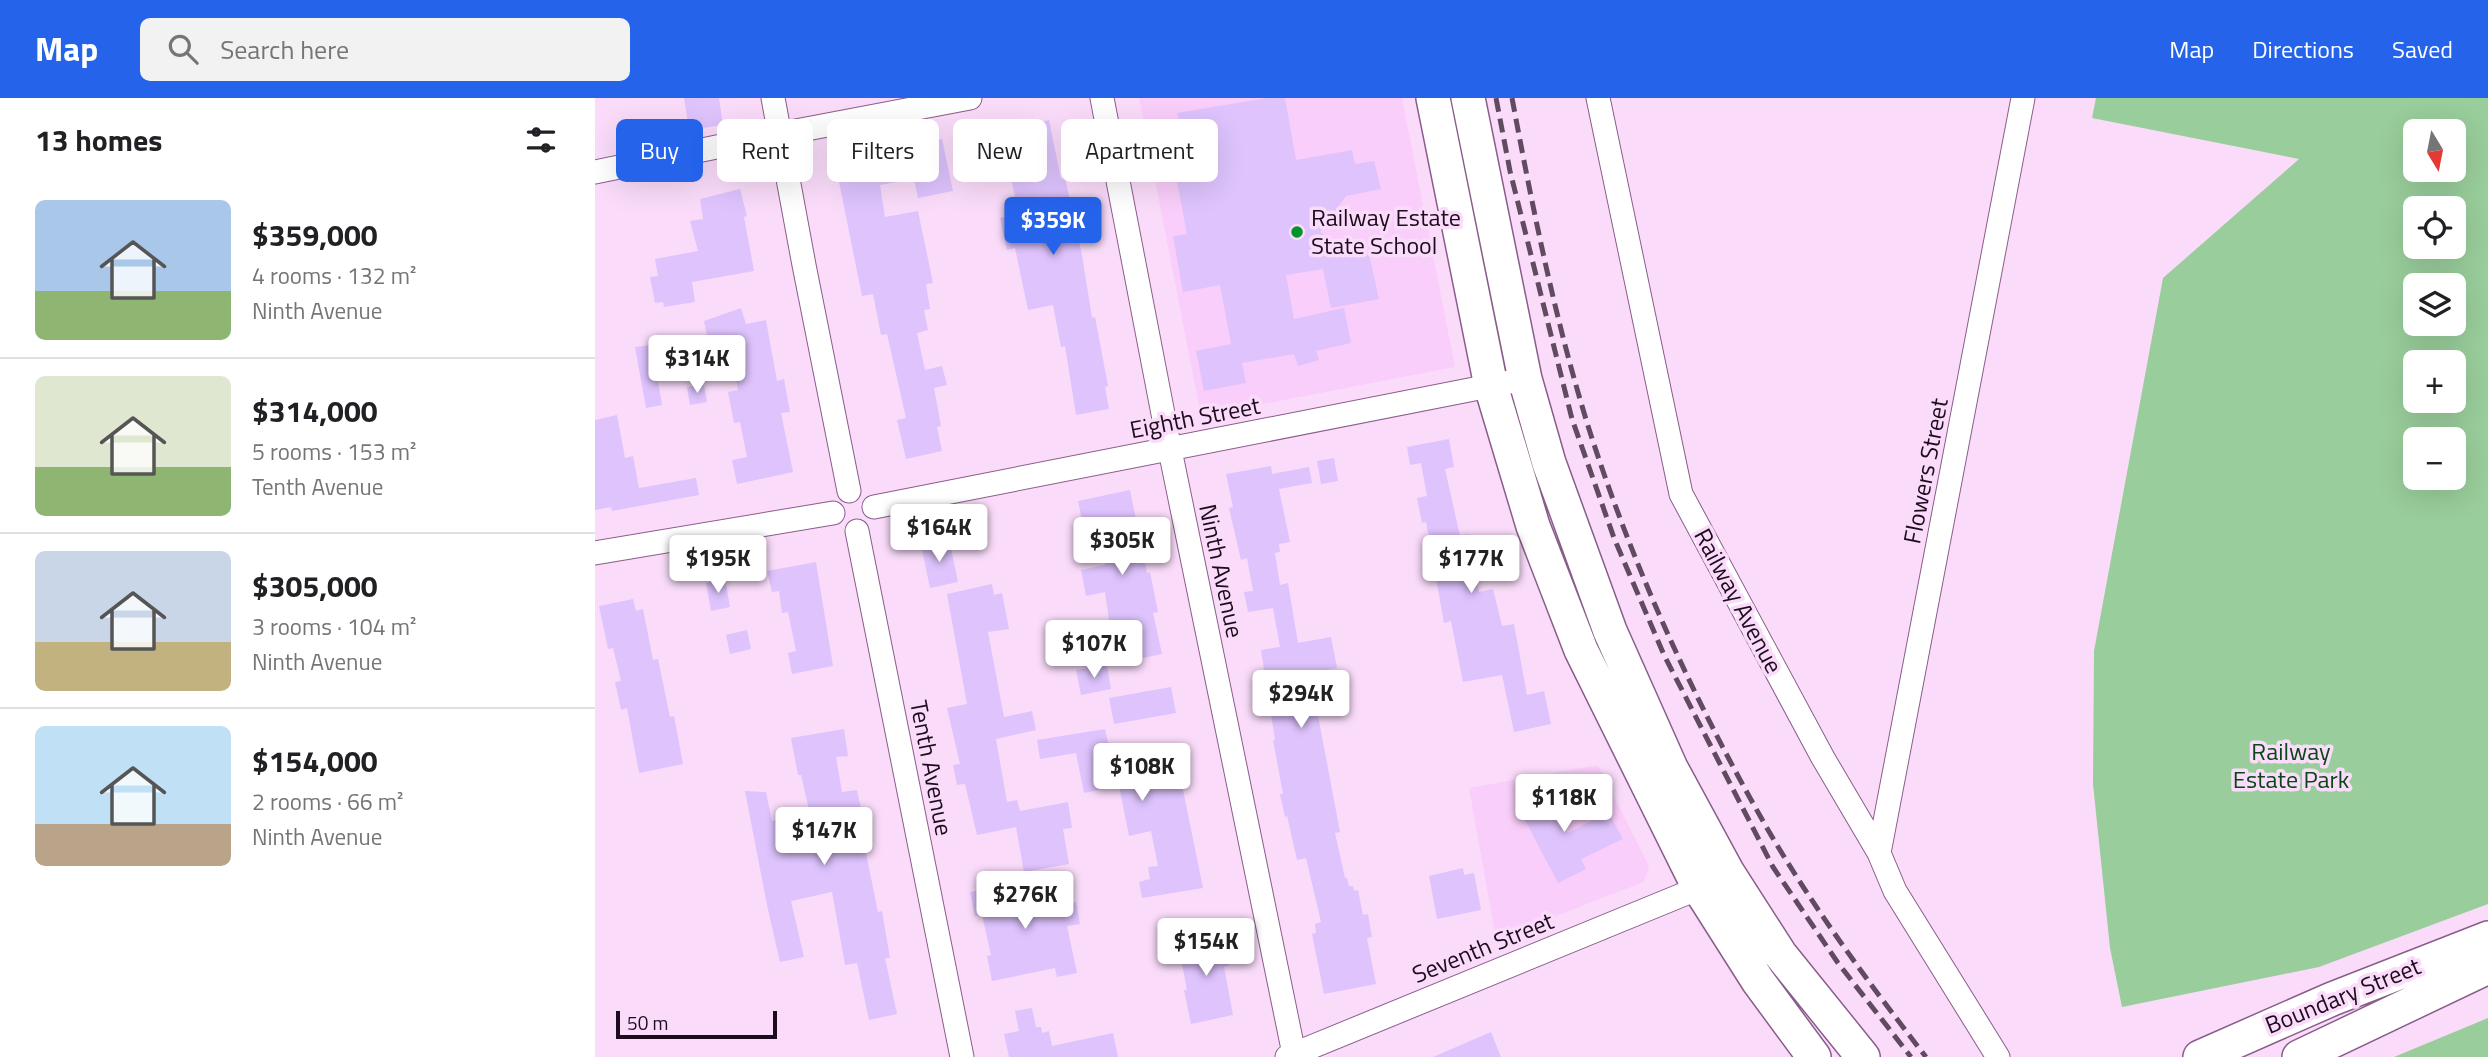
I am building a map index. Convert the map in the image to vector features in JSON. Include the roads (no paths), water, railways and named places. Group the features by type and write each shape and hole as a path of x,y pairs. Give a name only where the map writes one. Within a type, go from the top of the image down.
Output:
{"main road":[{"path":"1433,98 1491,386 1533,526 1581,650 1699,888 1758,981 1814,1057"},
{"path":"1468,98 1525,379 1549,463 1610,631 1671,768 1728,873 1780,954 1863,1057"},
{"name":"Boundary Street","path":"2200,1057 2332,999 2488,938"},
{"name":"Boundary Street","path":"2299,1057 2488,967"}],"street":[{"path":"773,98 777,119"},
{"path":"813,128 970,98"},
{"name":"Ninth Avenue","path":"1102,98 1290,1056"},
{"name":"Flowers Street","path":"1878,853 2023,98"},
{"name":"Railway Avenue","path":"1605,100 1681,494 1823,758 1878,853 1895,891 1998,1057"},
{"path":"595,172 717,147"},
{"path":"789,182 849,491"},
{"name":"Eighth Street","path":"874,507 1525,379"},
{"path":"849,491 868,495 874,507 873,520 857,531 841,528 833,513 839,496 849,491"},
{"path":"595,553 833,513"},
{"name":"Tenth Avenue","path":"857,531 963,1057"},
{"name":"Seventh Street","path":"1290,1056 1699,888"}],"railway":[{"path":"1496,98 1510,171 1572,419 1614,538 1664,655 1773,867 1838,963 1911,1057"},
{"path":"1512,98 1546,265 1577,388 1626,534 1669,637 1718,737 1771,835 1845,949 1926,1057"}],"place":[{"name":"Railway Estate State School","path":"1297,232"}],"park label":[{"name":"Railway Estate Park","path":"2291,766"}]}
